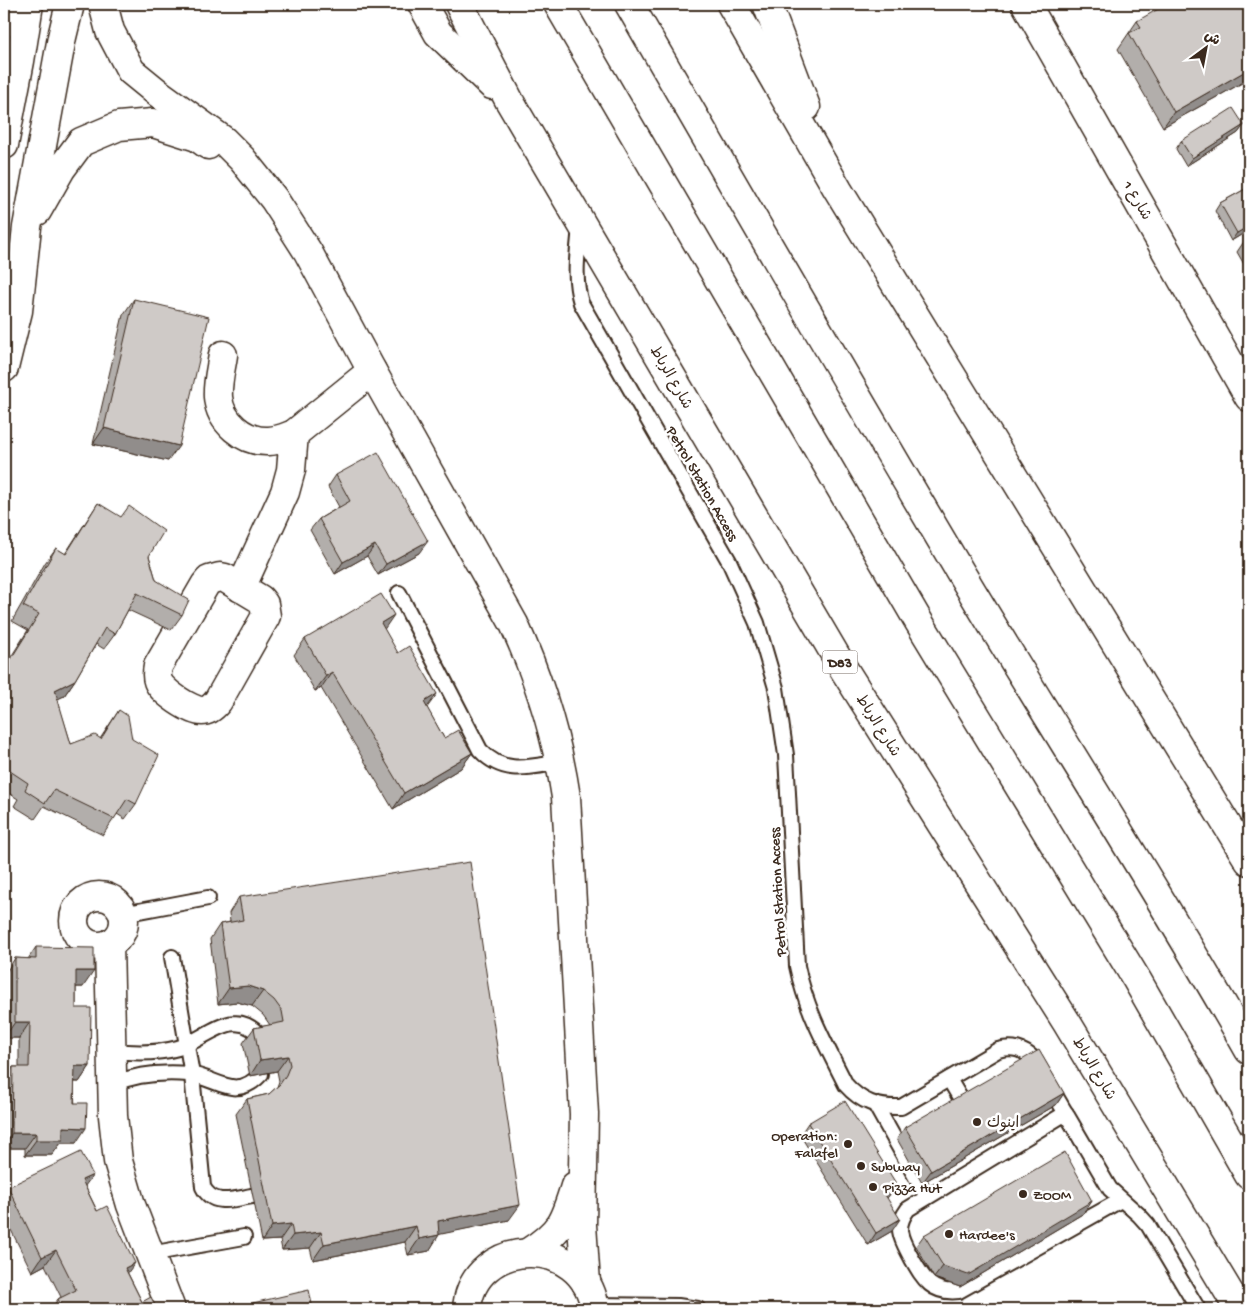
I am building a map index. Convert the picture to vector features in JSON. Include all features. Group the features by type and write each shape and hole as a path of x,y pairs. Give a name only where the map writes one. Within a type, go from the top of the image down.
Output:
{"main road":[{"path":"4,22 14,4"},
{"path":"4,145 29,4"},
{"path":"4,368 18,311 27,227 62,37 70,4"},
{"path":"102,4 110,31 130,71 223,140 242,159 274,199 308,252 372,371 514,624 531,661 561,762 566,797 584,1114 582,1225 591,1299"},
{"path":"422,4 438,32 510,102"},
{"name":"شارع الرباط","path":"459,4 510,102 843,668 1067,1023 1239,1309"},
{"path":"558,4 919,622 1137,980 1249,1175"},
{"path":"629,4 967,582 1191,948 1249,1050"},
{"path":"731,4 838,190 1249,861"},
{"path":"767,4 838,190"},
{"name":"شارع 1","path":"1026,4 1246,382"},
{"path":"27,227 61,169 81,142 119,126 153,123 197,137 208,145 242,159"},
{"path":"223,355 218,384 218,399 222,413 241,434 254,439 274,440 294,434 372,371"},
{"path":"241,588 284,492 290,470 294,434"},
{"path":"225,578 241,588 264,604 266,616 218,701 208,710 195,710 167,694 161,688 157,673 158,666 209,580 225,578"},
{"path":"103,896 112,899 123,914 124,923 122,931 117,938 109,944 100,946 83,940 77,933 74,924 74,915 78,907 85,900 93,897 103,896"},
{"path":"109,944 114,1131 118,1161 124,1184 171,1309"},
{"path":"529,1252 553,1234 566,1216 584,1158"},
{"path":"466,1308 472,1289 482,1274 495,1263 511,1255 529,1252 545,1254 561,1260 575,1270 591,1299"}],"lane":[{"name":"Petrol Station Access","path":"580,220 576,277 581,303 729,561 756,623 776,688 785,746 795,947 801,984 813,1020 846,1085 859,1098 876,1106 888,1108 901,1107 998,1050 1018,1049 1027,1053 1034,1059 1106,1183 1148,1225 1198,1309"},
{"path":"399,593 480,750 494,763 512,768 561,762"},
{"path":"123,914 208,898"},
{"path":"172,957 192,1075 203,1187 210,1197 222,1201 252,1196"},
{"path":"112,1051 170,1050 186,1045 224,1025 232,1023 242,1023 250,1026 258,1032 263,1040"},
{"path":"113,1084 138,1077 168,1074 192,1075 230,1088 247,1085 260,1074"},
{"path":"949,1079 962,1102"},
{"path":"876,1106 927,1198"},
{"path":"1066,1113 991,1151 908,1210 904,1215 899,1230 900,1237 922,1276 927,1282 942,1291 959,1291 1121,1200"},
{"path":"150,1254 244,1237"},
{"path":"591,1299 698,1309"}],"building":[{"path":"1167,4 1249,4 1249,69 1174,112 1129,33 1141,27 1137,21"},
{"path":"1233,108 1244,125 1192,158 1181,141"},
{"path":"1249,187 1249,226 1237,233 1220,203"},
{"path":"1249,238 1249,247 1245,240"},
{"path":"134,299 209,317 179,446 104,428"},
{"path":"378,452 428,541 386,564 375,545 343,562 319,519 350,501 336,475"},
{"path":"98,503 121,517 129,506 164,531 149,556 156,580 189,600 182,615 137,593 115,634 105,628 75,680 55,690 71,744 95,735 101,739 119,710 128,716 132,739 159,755 136,804 127,799 114,819 54,790 45,803 25,790 28,783 4,767 4,670 39,614 23,606 56,548 66,554"},
{"path":"381,594 394,615 381,623 398,653 409,646 437,694 424,702 444,738 458,730 472,753 404,793 332,672 326,676 305,639"},
{"path":"470,862 520,1205 438,1221 439,1235 419,1239 416,1226 324,1244 321,1232 293,1235 291,1224 272,1226 247,1099 269,1094 280,1084 286,1075 290,1065 288,1056 260,1060 254,1028 284,1022 282,1011 274,1000 263,991 248,986 229,988 220,924 243,920 239,897"},
{"path":"36,947 94,948 94,971 76,971 76,1008 91,1008 90,1066 75,1066 74,1103 87,1103 86,1128 63,1127 63,1140 36,1140 36,1133 12,1133 13,1067 29,1067 30,1022 15,1022 15,958 36,959"},
{"name":"اينوك","path":"1039,1050 1064,1093 931,1171 905,1127"},
{"path":"845,1101 897,1185 884,1193 900,1219 876,1233 808,1123"},
{"path":"81,1152 93,1175 82,1180 97,1211 107,1206 135,1263 125,1268 142,1302 151,1297 157,1309 63,1309 58,1299 76,1290 56,1250 42,1257 8,1187"},
{"path":"1065,1152 1092,1201 968,1275 943,1266 924,1235"},
{"path":"309,1290 313,1309 254,1309 253,1303"}],"place":[{"name":"اينوك","path":"977,1122"},
{"name":"Operation: Falafel","path":"848,1144"},
{"name":"Subway","path":"861,1166"},
{"name":"Pizza Hut","path":"873,1187"},
{"name":"ZOOM","path":"1023,1194"},
{"name":"Hardee's","path":"949,1234"}]}
